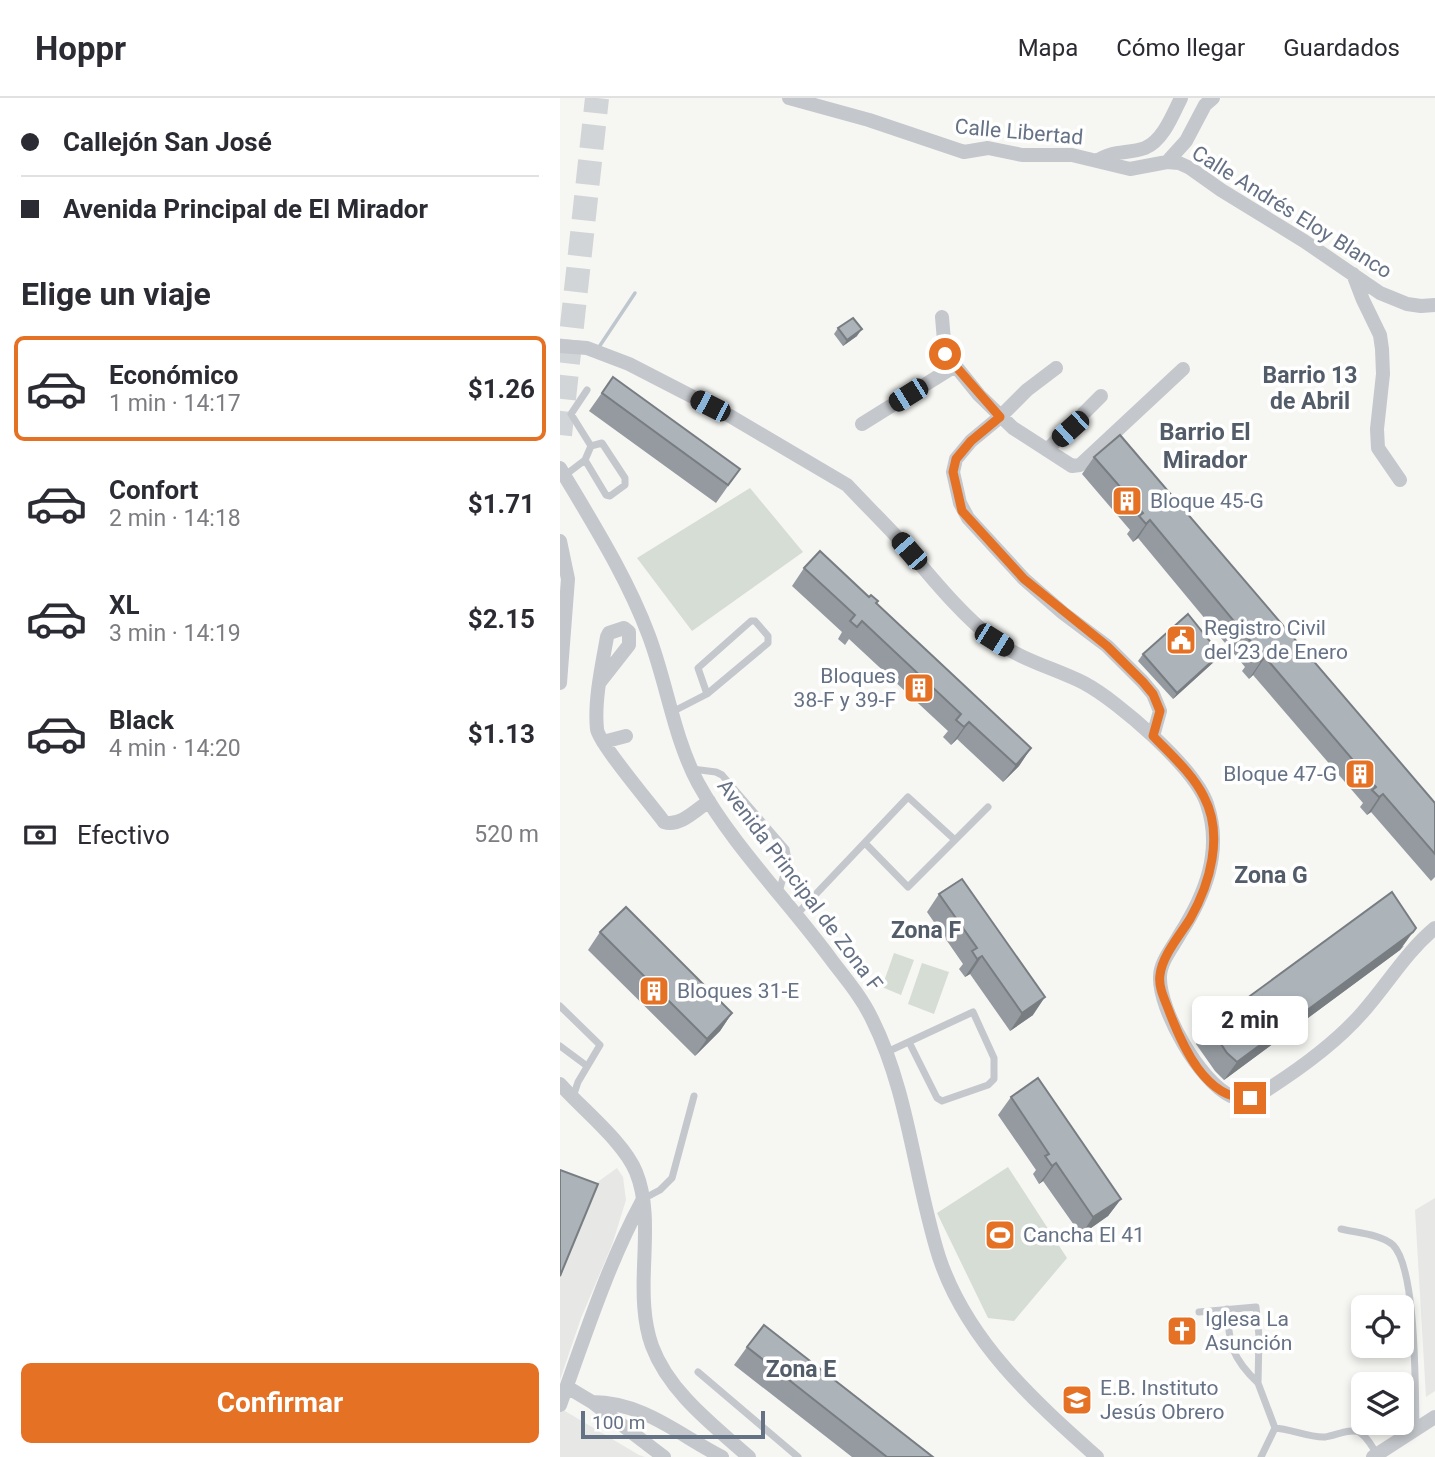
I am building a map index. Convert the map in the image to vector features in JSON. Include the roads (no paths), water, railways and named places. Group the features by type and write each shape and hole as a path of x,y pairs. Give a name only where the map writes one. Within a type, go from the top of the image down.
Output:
{"street":[{"name":"Calle Libertad","path":"789,98 869,120 964,152 988,148 1022,155 1072,155 1130,169 1167,162"},
{"path":"1097,161 1109,153 1145,148 1152,144 1169,123 1181,98"},
{"path":"1167,162 1186,141 1205,105 1213,98"},
{"name":"Calle Andrés Eloy Blanco","path":"1167,162 1190,168 1380,293 1407,304 1435,305"},
{"path":"1353,273 1380,335 1383,374 1377,429 1378,448 1399,480"},
{"path":"942,317 945,354 955,366 1000,417 1072,466 1080,465 1183,369"},
{"path":"560,346 587,348 629,364 730,416 826,471 847,485 994,640 1033,662 1101,692 1153,736 1204,795 1213,837 1211,868 1207,882 1192,915 1162,967 1160,982 1177,1031 1191,1057 1208,1079 1230,1096 1240,1099 1262,1093 1325,1048 1363,1012 1421,939 1435,928"},
{"path":"862,424 955,366"},
{"path":"1056,368 1027,390 971,441 956,459 953,472 962,511 1024,579 1107,646 1143,682 1153,694 1160,711 1153,736"},
{"path":"1048,449 1101,396"},
{"name":"Avenida Principal de Zona F","path":"562,472 639,611 651,639 692,769 709,801 732,835 797,914 865,1005 896,1080 939,1255 956,1297 979,1336 1014,1380 1097,1457"},
{"path":"560,541 568,579 561,674"},
{"path":"600,682 597,730 603,742 664,822 671,824 679,821 709,801"},
{"path":"603,742 626,736"},
{"path":"560,1084 623,1149 636,1172 643,1199 643,1298 652,1347 674,1385 749,1457"},
{"path":"560,1405 566,1378 621,1243 643,1199"},
{"path":"566,1378 658,1455"},
{"path":"592,1402 611,1402 645,1413 722,1457"},
{"path":"1375,1456 1435,1417"}],"lane":[{"path":"587,390 570,414 591,446"},
{"path":"562,472 585,460 591,446 600,443 625,478 625,485 610,496 606,495 585,460"},
{"path":"673,712 707,694 768,643 768,636 755,621 751,621 698,668 707,694"},
{"path":"692,769 722,775 786,849 788,860 779,892"},
{"path":"797,914 908,797 955,840"},
{"path":"864,843 908,887 988,807"},
{"path":"560,1006 600,1045 573,1098"},
{"path":"886,1052 974,1012 994,1058 994,1079 988,1085 942,1101 937,1098 909,1042"},
{"path":"560,1045 587,1066"},
{"path":"643,1199 660,1190 672,1178 694,1096"},
{"path":"1341,1229 1389,1242 1399,1254 1412,1318 1416,1429"},
{"path":"1199,1312 1256,1307 1259,1336 1258,1383 1275,1428 1261,1457"},
{"path":"1227,1309 1232,1348 1241,1367 1258,1383"},
{"path":"698,1372 798,1457"},
{"path":"1275,1428 1325,1437 1353,1431 1360,1433 1375,1456"}],"waterway":[{"path":"599,347 635,293"}],"tunnel":[{"path":"560,435 597,98"}],"place":[{"name":"Bloque 45-G","path":"1127,501"},
{"name":"Registro Civil del 23 de Enero","path":"1181,640"},
{"name":"Bloques 38-F y 39-F","path":"919,688"},
{"name":"Bloque 47-G","path":"1360,774"},
{"name":"Bloques 31-E","path":"654,991"},
{"name":"Cancha El 41","path":"1000,1235"},
{"name":"Iglesa La Asunción","path":"1182,1331"},
{"name":"E.B. Instituto Jesús Obrero","path":"1077,1400"}],"district":[{"name":"Barrio 13 de Abril","path":"1310,388"},
{"name":"Barrio El Mirador","path":"1205,446"},
{"name":"Zona G","path":"1271,875"},
{"name":"Zona F","path":"926,930"},
{"name":"Zona E","path":"801,1369"}]}
